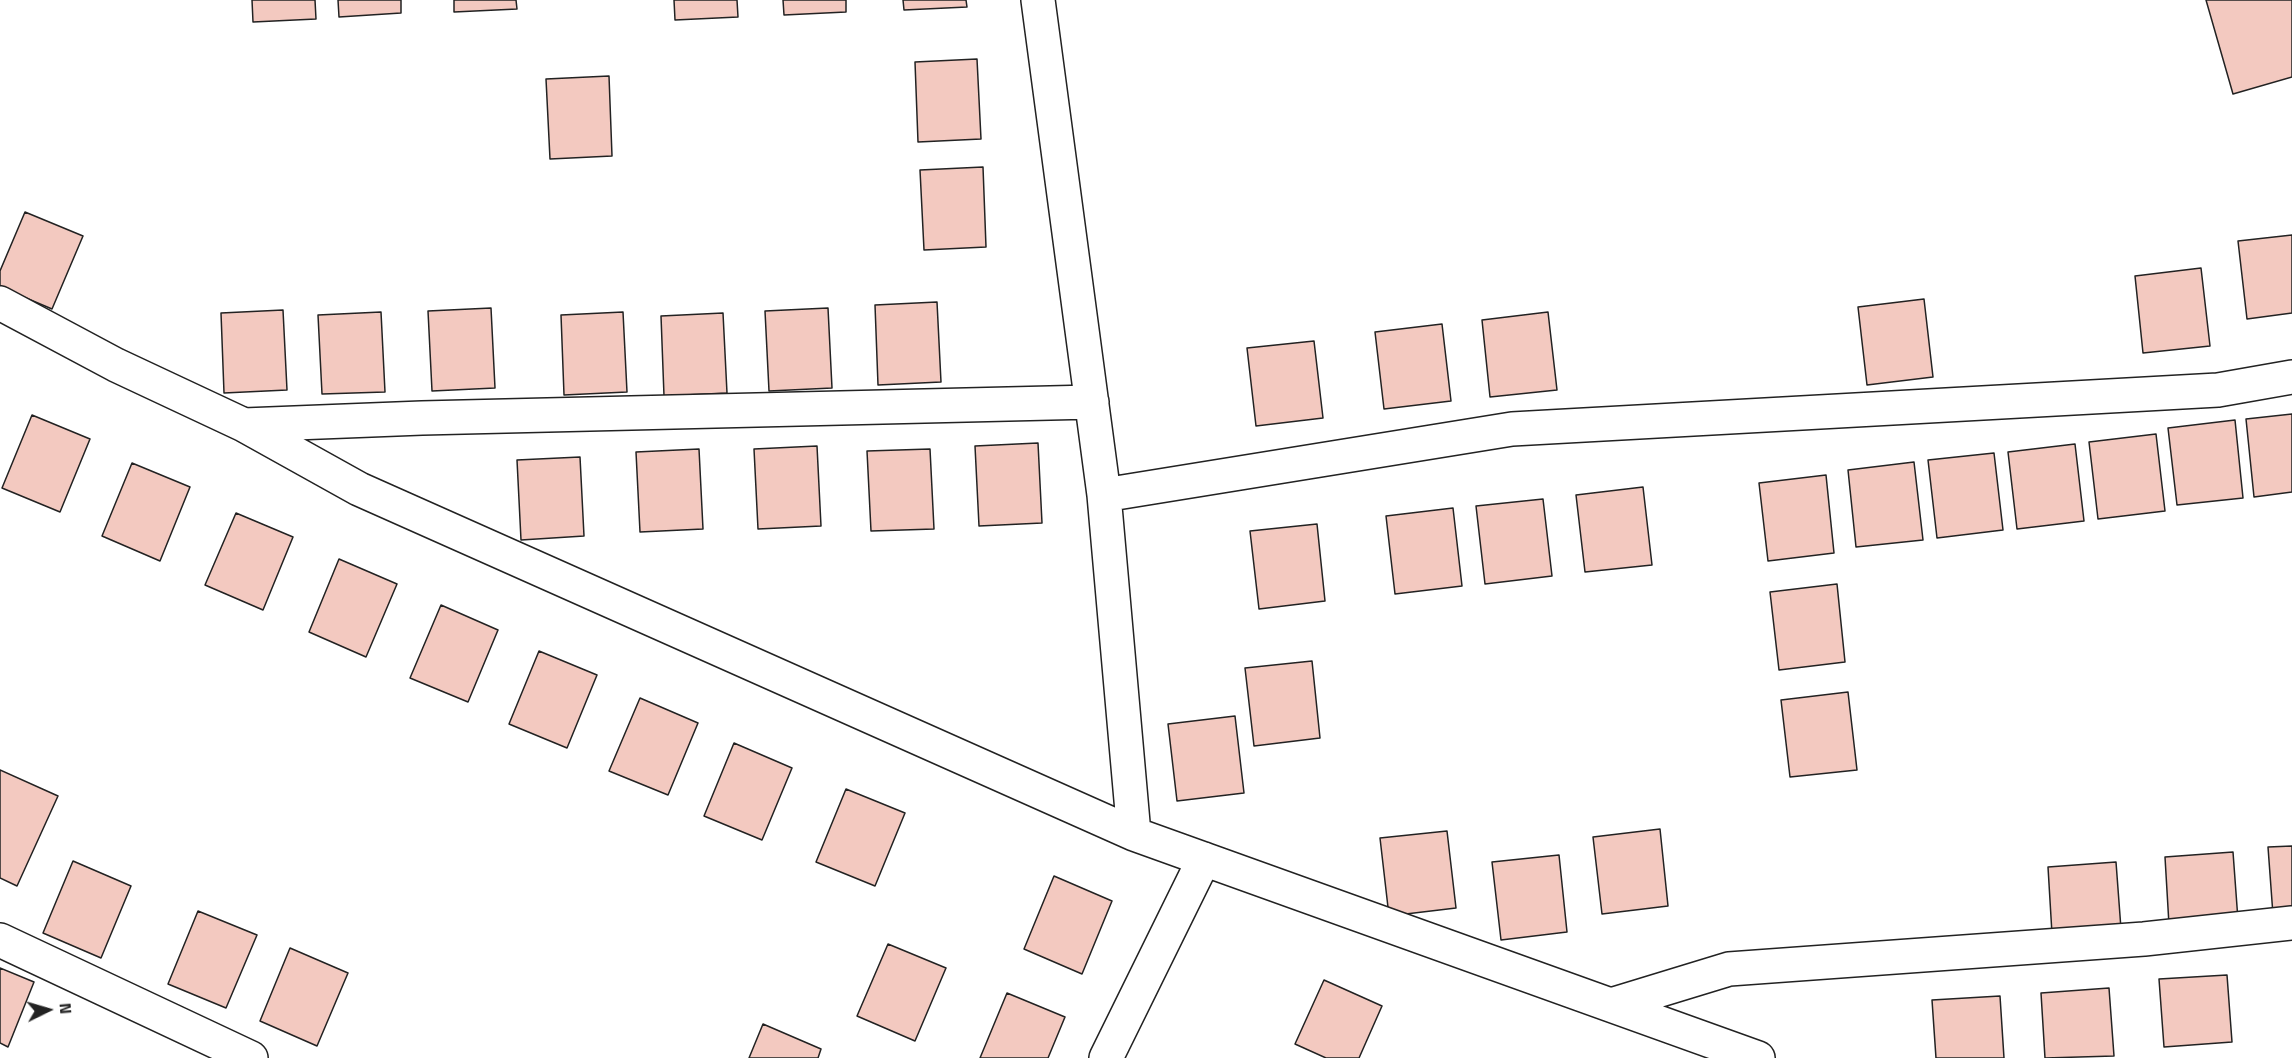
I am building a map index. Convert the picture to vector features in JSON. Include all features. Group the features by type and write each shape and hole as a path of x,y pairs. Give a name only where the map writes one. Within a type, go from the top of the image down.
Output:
{"street":[{"path":"1038,0 1104,495 1134,834"},
{"path":"0,303 116,365 244,425 359,489 1134,834 1758,1058"},
{"path":"1104,495 1512,429 2218,390 2292,377"},
{"path":"244,425 422,418 1092,402"},
{"path":"1106,1058 1204,860"},
{"path":"1611,1005 1729,969 2144,939 2292,923"},
{"path":"0,940 251,1058"}],"building":[{"path":"252,0 315,0 316,19 253,22"},
{"path":"338,0 401,0 401,13 339,17"},
{"path":"454,0 516,0 517,9 454,12"},
{"path":"674,0 737,0 738,17 675,20"},
{"path":"783,0 846,0 846,12 784,15"},
{"path":"903,0 966,0 967,7 904,10"},
{"path":"2206,0 2292,0 2292,77 2233,94"},
{"path":"977,59 981,139 918,142 915,62"},
{"path":"609,76 612,156 550,159 546,79"},
{"path":"983,167 986,247 924,250 920,170"},
{"path":"25,212 83,236 52,309 0,287 0,271"},
{"path":"2292,235 2292,313 2247,319 2238,241"},
{"path":"2201,268 2210,346 2143,353 2135,276"},
{"path":"1924,299 1933,377 1867,385 1858,307"},
{"path":"937,302 941,382 878,385 875,305"},
{"path":"491,308 495,388 432,391 428,311"},
{"path":"828,308 832,388 769,391 765,311"},
{"path":"283,310 287,390 224,393 221,313"},
{"path":"381,312 385,392 322,394 318,315"},
{"path":"623,312 627,392 564,395 561,315"},
{"path":"1548,312 1557,390 1490,397 1482,320"},
{"path":"723,313 727,393 664,396 661,316"},
{"path":"1442,324 1451,401 1384,409 1375,332"},
{"path":"1314,341 1323,418 1256,426 1247,348"},
{"path":"2292,414 2292,492 2254,497 2246,419"},
{"path":"32,415 90,439 60,512 2,488"},
{"path":"2235,420 2243,498 2177,505 2168,428"},
{"path":"2156,434 2165,511 2098,519 2089,442"},
{"path":"1038,443 1042,523 979,526 975,446"},
{"path":"2075,444 2084,521 2017,529 2008,452"},
{"path":"817,446 821,526 758,529 754,449"},
{"path":"699,449 703,529 640,532 636,452"},
{"path":"930,449 934,529 871,531 867,451"},
{"path":"1994,453 2003,530 1937,538 1928,460"},
{"path":"580,457 584,536 521,540 517,460"},
{"path":"1914,462 1923,540 1856,547 1848,470"},
{"path":"132,463 190,487 160,561 102,536"},
{"path":"1826,475 1834,553 1768,561 1759,483"},
{"path":"1643,487 1652,565 1585,572 1576,495"},
{"path":"1543,499 1552,576 1485,584 1476,506"},
{"path":"1453,508 1462,586 1395,594 1386,516"},
{"path":"236,513 293,537 263,610 205,585"},
{"path":"1317,524 1325,601 1259,609 1250,531"},
{"path":"339,559 397,584 366,657 309,632"},
{"path":"1837,584 1845,662 1779,670 1770,592"},
{"path":"441,605 498,630 468,702 410,678"},
{"path":"539,651 597,675 567,748 509,724"},
{"path":"1312,661 1320,738 1254,746 1245,668"},
{"path":"1848,692 1857,770 1790,777 1781,700"},
{"path":"640,698 698,723 668,795 609,771"},
{"path":"1235,716 1244,793 1177,801 1168,724"},
{"path":"734,743 792,768 762,840 704,816"},
{"path":"0,770 58,796 17,886 0,878"},
{"path":"846,789 905,813 875,886 816,862"},
{"path":"1660,829 1668,906 1602,914 1593,837"},
{"path":"1447,831 1456,908 1389,916 1380,838"},
{"path":"2292,846 2292,914 2273,915 2268,847"},
{"path":"2233,852 2238,920 2169,925 2165,857"},
{"path":"1559,855 1567,932 1501,940 1492,862"},
{"path":"73,861 131,886 101,958 43,933"},
{"path":"2116,862 2121,929 2052,934 2048,867"},
{"path":"1054,876 1112,901 1082,974 1024,949"},
{"path":"198,911 257,935 226,1008 168,984"},
{"path":"888,944 946,968 915,1041 857,1016"},
{"path":"290,948 348,973 317,1046 260,1021"},
{"path":"0,968 34,982 8,1047 0,1043"},
{"path":"2227,975 2232,1042 2164,1047 2159,979"},
{"path":"1324,980 1382,1006 1359,1058 1326,1058 1295,1044"},
{"path":"2109,988 2114,1056 2045,1058 2041,993"},
{"path":"1007,993 1065,1017 1048,1058 980,1058"},
{"path":"2000,996 2004,1058 1936,1058 1932,1000"},
{"path":"763,1024 821,1049 818,1058 749,1058"}]}
